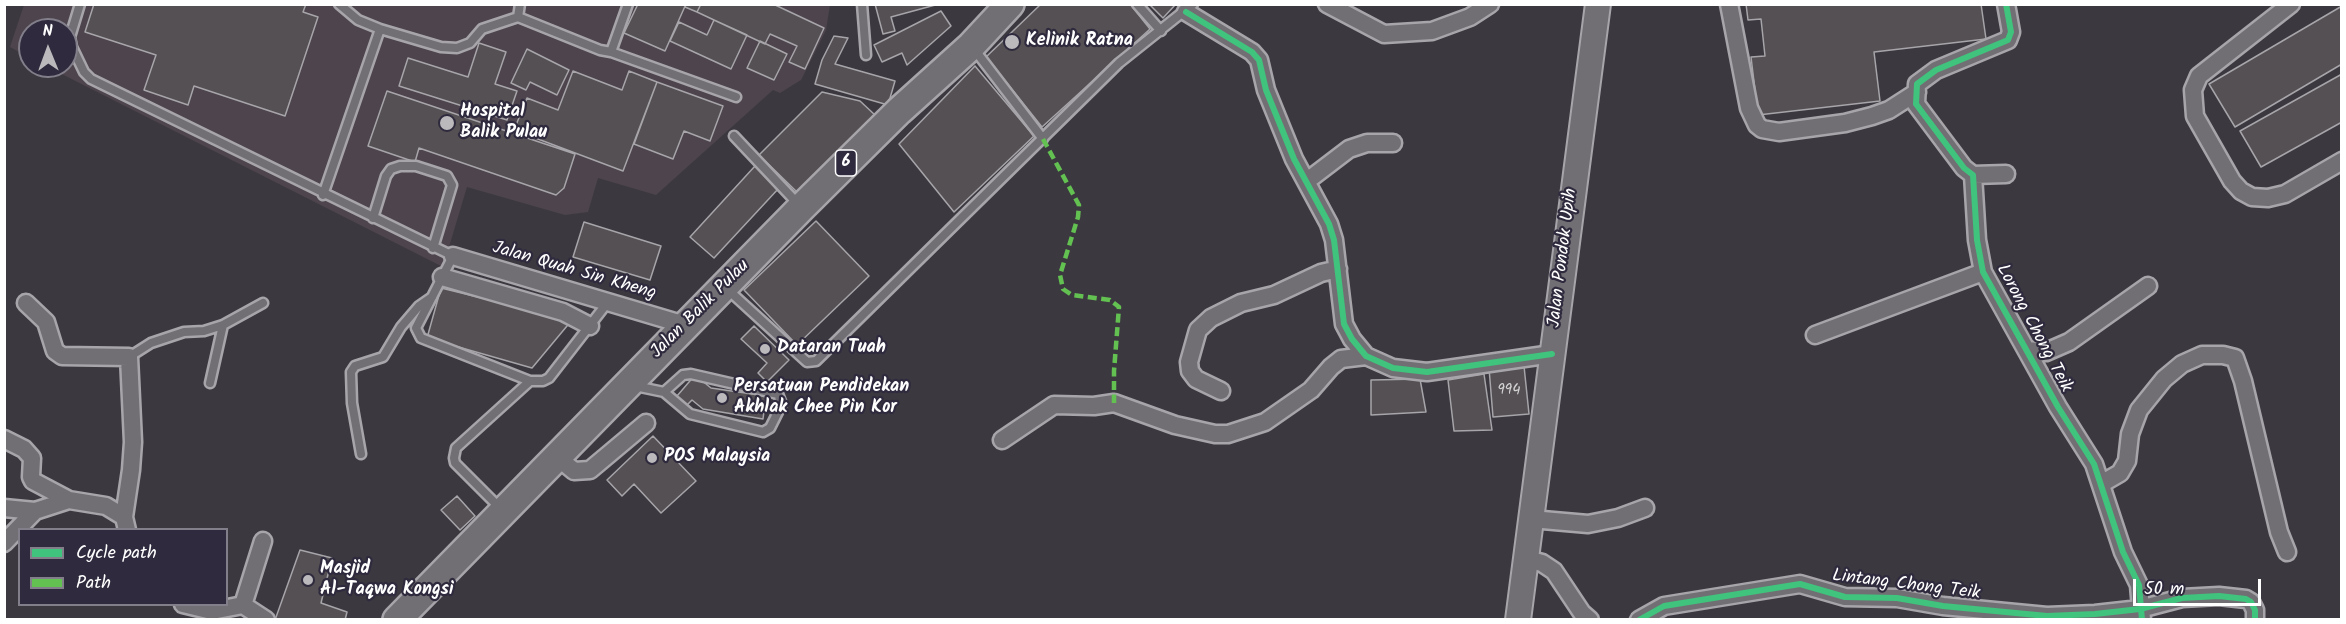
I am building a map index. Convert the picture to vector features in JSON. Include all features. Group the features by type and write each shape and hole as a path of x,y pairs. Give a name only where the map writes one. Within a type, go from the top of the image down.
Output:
{"main road":[{"name":"Jalan Balik Pulau","path":"397,620 502,510 685,325 725,288 802,207 899,111 971,46 1010,4"},
{"name":"Jalan Pondok Upih","path":"1518,620 1598,4"}],"street":[{"path":"1327,4 1384,34 1432,30 1470,17 1490,4"},
{"path":"1729,4 1749,108 1757,125 1762,129 1779,132 1845,123 1889,110 1917,92"},
{"path":"2006,4 2011,32 2008,40 1936,70 1917,84 1916,104 1964,168 1973,175 2006,174"},
{"path":"2291,4 2199,76 2193,90 2195,116 2232,181 2241,191 2252,197 2268,198 2285,194 2342,161"},
{"path":"1189,8 1252,52 1259,60 1266,90 1294,159 1329,224 1334,240 1344,324 1352,339 1366,356 1393,368 1428,372 1552,354"},
{"path":"1307,181 1349,149 1368,143 1393,143"},
{"name":"Lorong Chong Teik","path":"1973,175 1977,240 1983,272 2058,407 2094,464 2122,552 2139,585 2141,614"},
{"name":"Jalan Quah Sin Kheng","path":"453,256 685,325"},
{"path":"1221,391 1196,379 1190,371 1189,362 1198,330 1211,318 1241,303 1274,295 1321,273 1338,269"},
{"path":"1815,335 1983,272"},
{"path":"442,277 563,312 590,326"},
{"path":"2027,350 2046,352 2069,342 2148,286"},
{"path":"26,303 46,322 52,335 55,351 62,356 129,357 133,442 125,524"},
{"path":"2101,484 2120,473 2127,461 2130,434 2139,410 2164,379 2182,364 2202,355 2223,355 2235,358 2243,381 2279,532 2286,552"},
{"path":"1002,440 1054,405 1094,406 1114,403 1175,425 1215,434 1228,434 1266,422 1311,390 1341,359 1366,356"},
{"path":"556,456 574,471 590,470 646,423"},
{"path":"4,439 24,449 32,458 31,477 33,481 69,500 106,506 125,524"},
{"path":"19,528 35,512 69,500"},
{"path":"4,508 35,512"},
{"path":"1531,519 1588,524 1618,518 1645,508"},
{"path":"4,543 18,529"},
{"path":"243,605 263,542"},
{"path":"1527,559 1542,563 1554,571 1582,613 1590,620"},
{"name":"Lintang Chong Teik","path":"1639,620 1664,606 1787,584 1800,584 1845,597 1897,598 1943,606 2047,616 2141,614 2182,598 2219,596 2246,599 2251,602 2254,606 2255,620"},
{"path":"193,606 212,610 243,605 266,620"}],"lane":[{"path":"80,4 70,37 80,64 91,79 373,219 453,256 416,328 421,338 530,381 549,378 608,303"},
{"path":"339,4 358,20 380,30 441,47 467,46 482,29 518,17 600,50 736,97"},
{"path":"518,17 520,4"},
{"path":"611,52 628,4"},
{"path":"862,4 866,55"},
{"path":"1137,4 1161,31"},
{"path":"725,288 807,362 816,361 1119,63 1189,8"},
{"path":"324,195 380,30"},
{"path":"971,46 1043,139"},
{"path":"734,136 802,207"},
{"path":"373,219 386,176 391,169 400,166 416,166 447,176 452,185 433,248"},
{"path":"361,454 352,403 351,372 355,366 383,357 401,327 418,306 432,297"},
{"path":"129,357 151,343 173,335 184,332 204,332 223,325 263,303"},
{"path":"210,383 223,325"},
{"path":"627,384 664,392 690,414 763,432 770,428 782,404 778,394 691,374 683,375 664,392"},
{"path":"502,510 455,463 456,448 530,381"}],"shaded area":[{"name":"Hospital Balik Pulau","path":"24,5 830,5 826,30 801,80 780,93 773,90 656,195 598,178 588,212 565,215 467,187 443,267 70,78 78,78 78,18 20,18"},
{"name":"Hospital Balik Pulau","path":"18,23 18,51 10,47"}],"building":[{"path":"94,4 306,4 303,12 318,17 285,116 194,86 188,105 144,90 156,55 85,32"},
{"path":"638,4 686,4 665,51 624,33"},
{"path":"686,4 701,4 697,12 685,7"},
{"path":"701,4 773,4 824,28 805,69 789,62 797,46 770,34 765,44 697,12"},
{"path":"875,4 939,4 891,17 895,31 883,34"},
{"path":"1041,4 1130,4 1150,29 1042,127 986,57"},
{"path":"1149,4 1176,4 1163,18"},
{"path":"1746,4 1981,4 1986,39 1874,52 1880,101 1758,115 1751,57 1765,56 1761,19 1748,20"},
{"path":"2342,6 2342,64 2235,127 2209,84"},
{"path":"941,11 951,26 907,65 902,53 882,62 874,45"},
{"path":"714,20 747,35 731,69 670,41 679,22 707,35"},
{"path":"834,36 848,38 835,64 895,81 888,105 815,84 822,60"},
{"path":"760,41 787,54 774,80 747,68"},
{"path":"479,43 506,52 495,84 517,91 507,120 399,86 408,58 468,77"},
{"path":"527,49 569,70 557,95 530,82 526,90 511,83"},
{"path":"975,66 1034,136 954,212 899,144"},
{"path":"573,71 622,90 629,71 657,82 623,171 514,130 527,98 558,110"},
{"path":"2342,74 2342,122 2261,167 2240,131"},
{"path":"657,82 723,106 710,141 684,131 673,159 634,144"},
{"path":"387,91 575,154 564,188 556,195 419,148 415,162 368,146"},
{"path":"822,92 860,101 875,115 798,193 759,155"},
{"path":"755,166 779,188 714,258 690,237"},
{"path":"816,221 869,276 797,345 744,290"},
{"path":"584,222 661,246 650,280 573,257"},
{"path":"441,288 572,320 532,368 427,338"},
{"name":"Dataran Tuah","path":"754,326 789,360 767,382 758,373 767,363 741,339"},
{"path":"1524,366 1529,414 1493,417 1489,368"},
{"path":"1484,374 1492,430 1454,431 1448,380"},
{"name":"Persatuan Pendidekan Akhlak Chee Pin Kor","path":"695,375 711,388 766,396 763,419 703,409 692,400 687,405 677,396"},
{"path":"1420,379 1426,412 1371,415 1371,380"},
{"name":"POS Malaysia","path":"653,436 696,481 661,513 634,484 622,496 607,480"},
{"path":"457,496 475,516 460,530 441,510"},
{"name":"Masjid Al-Taqwa Kongsi","path":"300,550 332,558 321,603 347,612 345,620 275,620"}],"marked path":[{"path":"1043,139 1079,205 1078,217 1060,275 1063,289 1072,295 1110,300 1119,307 1114,403"}],"cycle path":[{"path":"2006,4 2011,32 2008,40 1936,70 1917,84 1916,104 1964,168 1973,175 1977,240 1983,272 2058,407 2094,464 2123,552 2139,585 2142,620"},
{"path":"1186,12 1252,52 1259,60 1266,90 1294,159 1329,224 1334,240 1344,324 1352,339 1366,356 1393,368 1427,372 1552,354"},
{"path":"1639,620 1664,606 1800,584 1845,597 1897,598 1943,606 2047,616 2140,609 2182,598 2219,596 2246,599 2251,602 2255,610 2255,620"}],"place":[{"name":"Kelinik Ratna","path":"1012,42"},
{"name":"Hospital Balik Pulau","path":"447,123"},
{"name":"Dataran Tuah","path":"765,349"},
{"name":"Persatuan Pendidekan Akhlak Chee Pin Kor","path":"722,398"},
{"name":"POS Malaysia","path":"652,458"},
{"name":"Masjid Al-Taqwa Kongsi","path":"308,580"}]}
